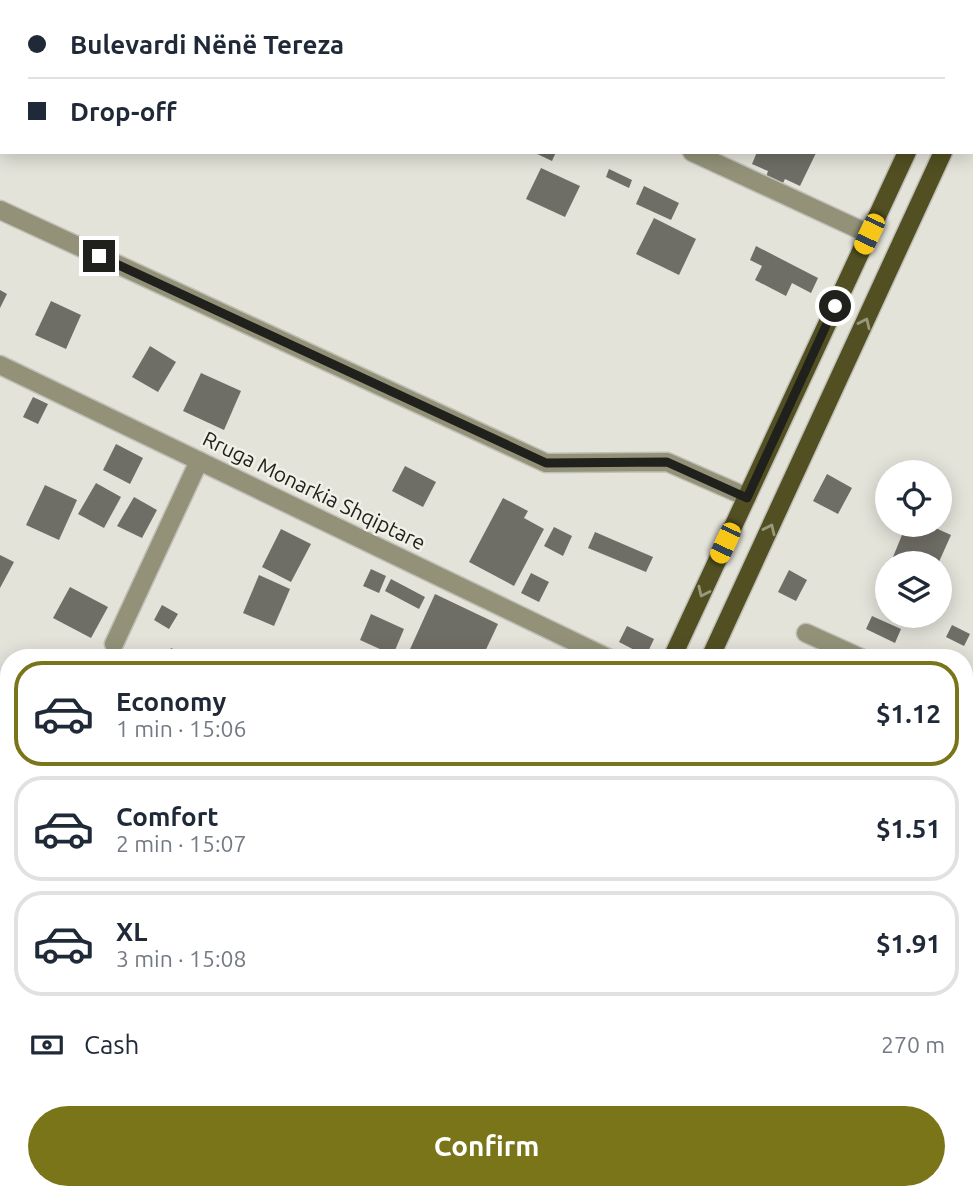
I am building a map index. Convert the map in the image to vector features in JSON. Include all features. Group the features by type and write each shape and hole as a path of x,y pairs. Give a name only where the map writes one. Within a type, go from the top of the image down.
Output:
{"main road":[{"path":"676,649 906,154"},
{"path":"714,649 942,154"}],"street":[{"path":"696,154 869,234"},
{"path":"0,209 546,463 667,462 747,498"},
{"name":"Rruga Monarkia Shqiptare","path":"0,365 589,649"},
{"path":"114,644 199,461"},
{"path":"806,633 841,649"}],"building":[{"path":"537,154 555,154 552,161"},
{"path":"756,154 816,154 800,186 785,179 782,185 766,177 768,171 752,164"},
{"path":"541,168 580,186 565,217 526,199"},
{"path":"609,169 632,180 629,188 606,177"},
{"path":"644,186 679,203 671,220 636,204"},
{"path":"654,218 696,239 679,275 636,254"},
{"path":"756,246 818,278 811,293 792,283 786,296 755,280 762,266 750,260"},
{"path":"0,290 7,294 0,308"},
{"path":"51,301 81,315 66,349 35,335"},
{"path":"150,346 176,362 158,392 132,377"},
{"path":"201,373 241,391 224,430 183,411"},
{"path":"33,397 48,404 38,424 23,417"},
{"path":"116,444 143,458 130,484 103,470"},
{"path":"405,466 436,482 423,507 392,491"},
{"path":"827,474 852,488 838,514 813,501"},
{"path":"96,483 121,497 104,528 78,514"},
{"path":"45,485 77,500 59,540 26,525"},
{"path":"134,497 157,510 142,538 117,526"},
{"path":"503,498 528,511 524,518 544,529 514,586 469,562"},
{"path":"554,527 572,536 563,556 544,546"},
{"path":"281,529 311,544 291,582 262,567"},
{"path":"595,532 653,557 646,572 588,548"},
{"path":"901,537 950,537 944,551 895,551"},
{"path":"0,555 14,562 0,588"},
{"path":"371,569 386,576 379,593 363,586"},
{"path":"789,570 807,580 796,601 778,592"},
{"path":"531,573 549,582 539,602 521,593"},
{"path":"259,575 290,589 274,626 243,613"},
{"path":"391,579 425,597 419,609 385,591"},
{"path":"70,587 108,607 91,638 53,618"},
{"path":"435,594 498,624 486,649 410,649"},
{"path":"162,605 178,614 169,629 154,620"},
{"path":"371,614 404,629 396,649 380,649 360,640"},
{"path":"872,616 875,617 875,628 901,629 895,643 866,629"},
{"path":"952,625 970,634 964,646 946,637"},
{"path":"627,626 654,639 649,649 632,649 619,642"}],"route":[{"path":"99,256 546,463 667,462 747,498 835,306"}]}
